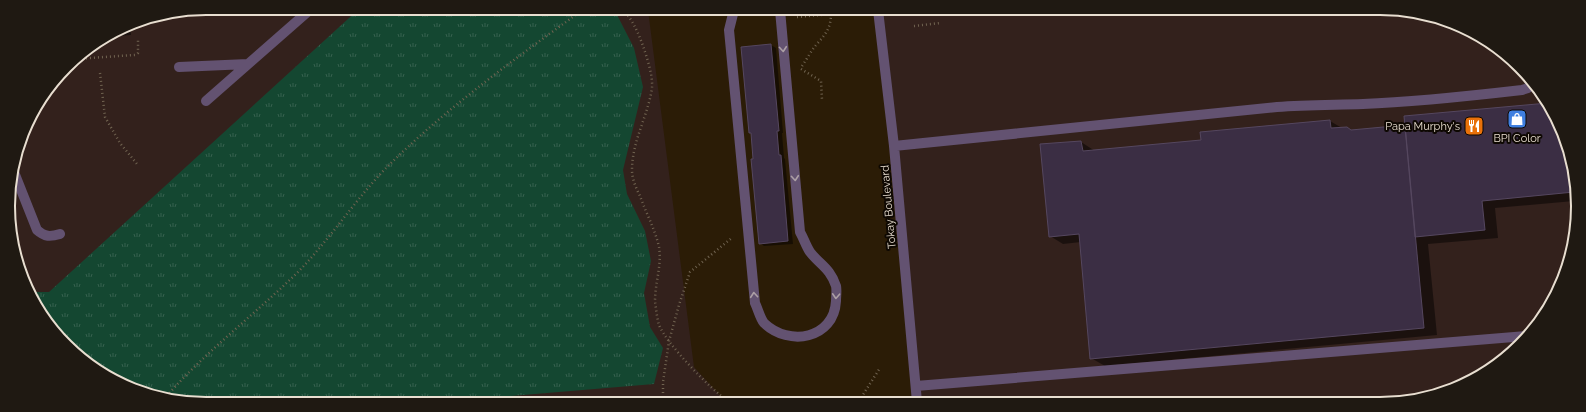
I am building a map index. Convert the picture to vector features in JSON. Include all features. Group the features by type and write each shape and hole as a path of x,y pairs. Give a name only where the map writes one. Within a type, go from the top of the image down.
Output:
{"street":[{"path":"206,101 304,15"},
{"path":"733,15 730,30 755,303 763,322 780,334 796,338 815,334 828,324 835,306 836,287 827,268 810,252 800,232 780,15"},
{"name":"Tokay Boulevard","path":"879,15 894,146 917,397"},
{"path":"178,67 248,64"},
{"path":"894,146 1277,107 1315,104 1362,104 1478,95 1522,90 1529,86"},
{"path":"17,180 37,230 43,235 52,237 60,234"},
{"path":"916,386 1519,337"}],"path":[{"path":"169,393 184,376 297,272 324,243 389,165 414,141 495,75 576,15"},
{"path":"627,15 636,27 650,72 652,86 633,156 632,172 634,182 659,248 656,309 660,326 669,341 698,375 721,397"},
{"path":"822,100 821,81 800,69 816,45 825,36 831,23 831,15"},
{"path":"914,26 940,23"},
{"path":"85,58 134,55 138,53 138,40"},
{"path":"100,74 107,121 120,143 137,164"},
{"path":"663,397 663,382 669,341 690,272 748,227"},
{"path":"862,397 880,368"}],"shaded area":[{"path":"194,15 649,15 694,367 721,397 194,397 145,387 110,371 80,350 54,322 35,290 25,267 15,218 15,194 25,145 47,100 62,80 80,62 100,47 122,35 145,25 169,19"},
{"path":"878,15 1392,15 1417,19 1441,25 1464,35 1486,47 1506,62 1524,80 1539,100 1561,145 1571,194 1571,218 1561,267 1551,290 1532,322 1506,350 1476,371 1441,387 1392,397 917,397"}],"green space":[{"path":"352,15 617,15 634,48 643,87 623,170 627,194 645,231 651,261 644,293 650,327 663,348 654,384 498,397 194,397 145,387 110,371 90,358 62,332 47,312 36,292 49,292"}],"building":[{"path":"771,44 779,131 777,131 779,155 781,155 788,241 759,244 751,159 753,159 751,133 749,133 741,47"},
{"path":"1541,104 1561,145 1571,192 1482,201 1485,230 1415,237 1404,116"},
{"path":"1330,120 1331,128 1347,127 1351,130 1405,125 1424,328 1090,359 1079,234 1049,237 1040,144 1081,141 1083,151 1201,140 1200,132"}],"place":[{"name":"BPI Color","path":"1517,119"},
{"name":"Papa Murphy's","path":"1474,126"}]}
